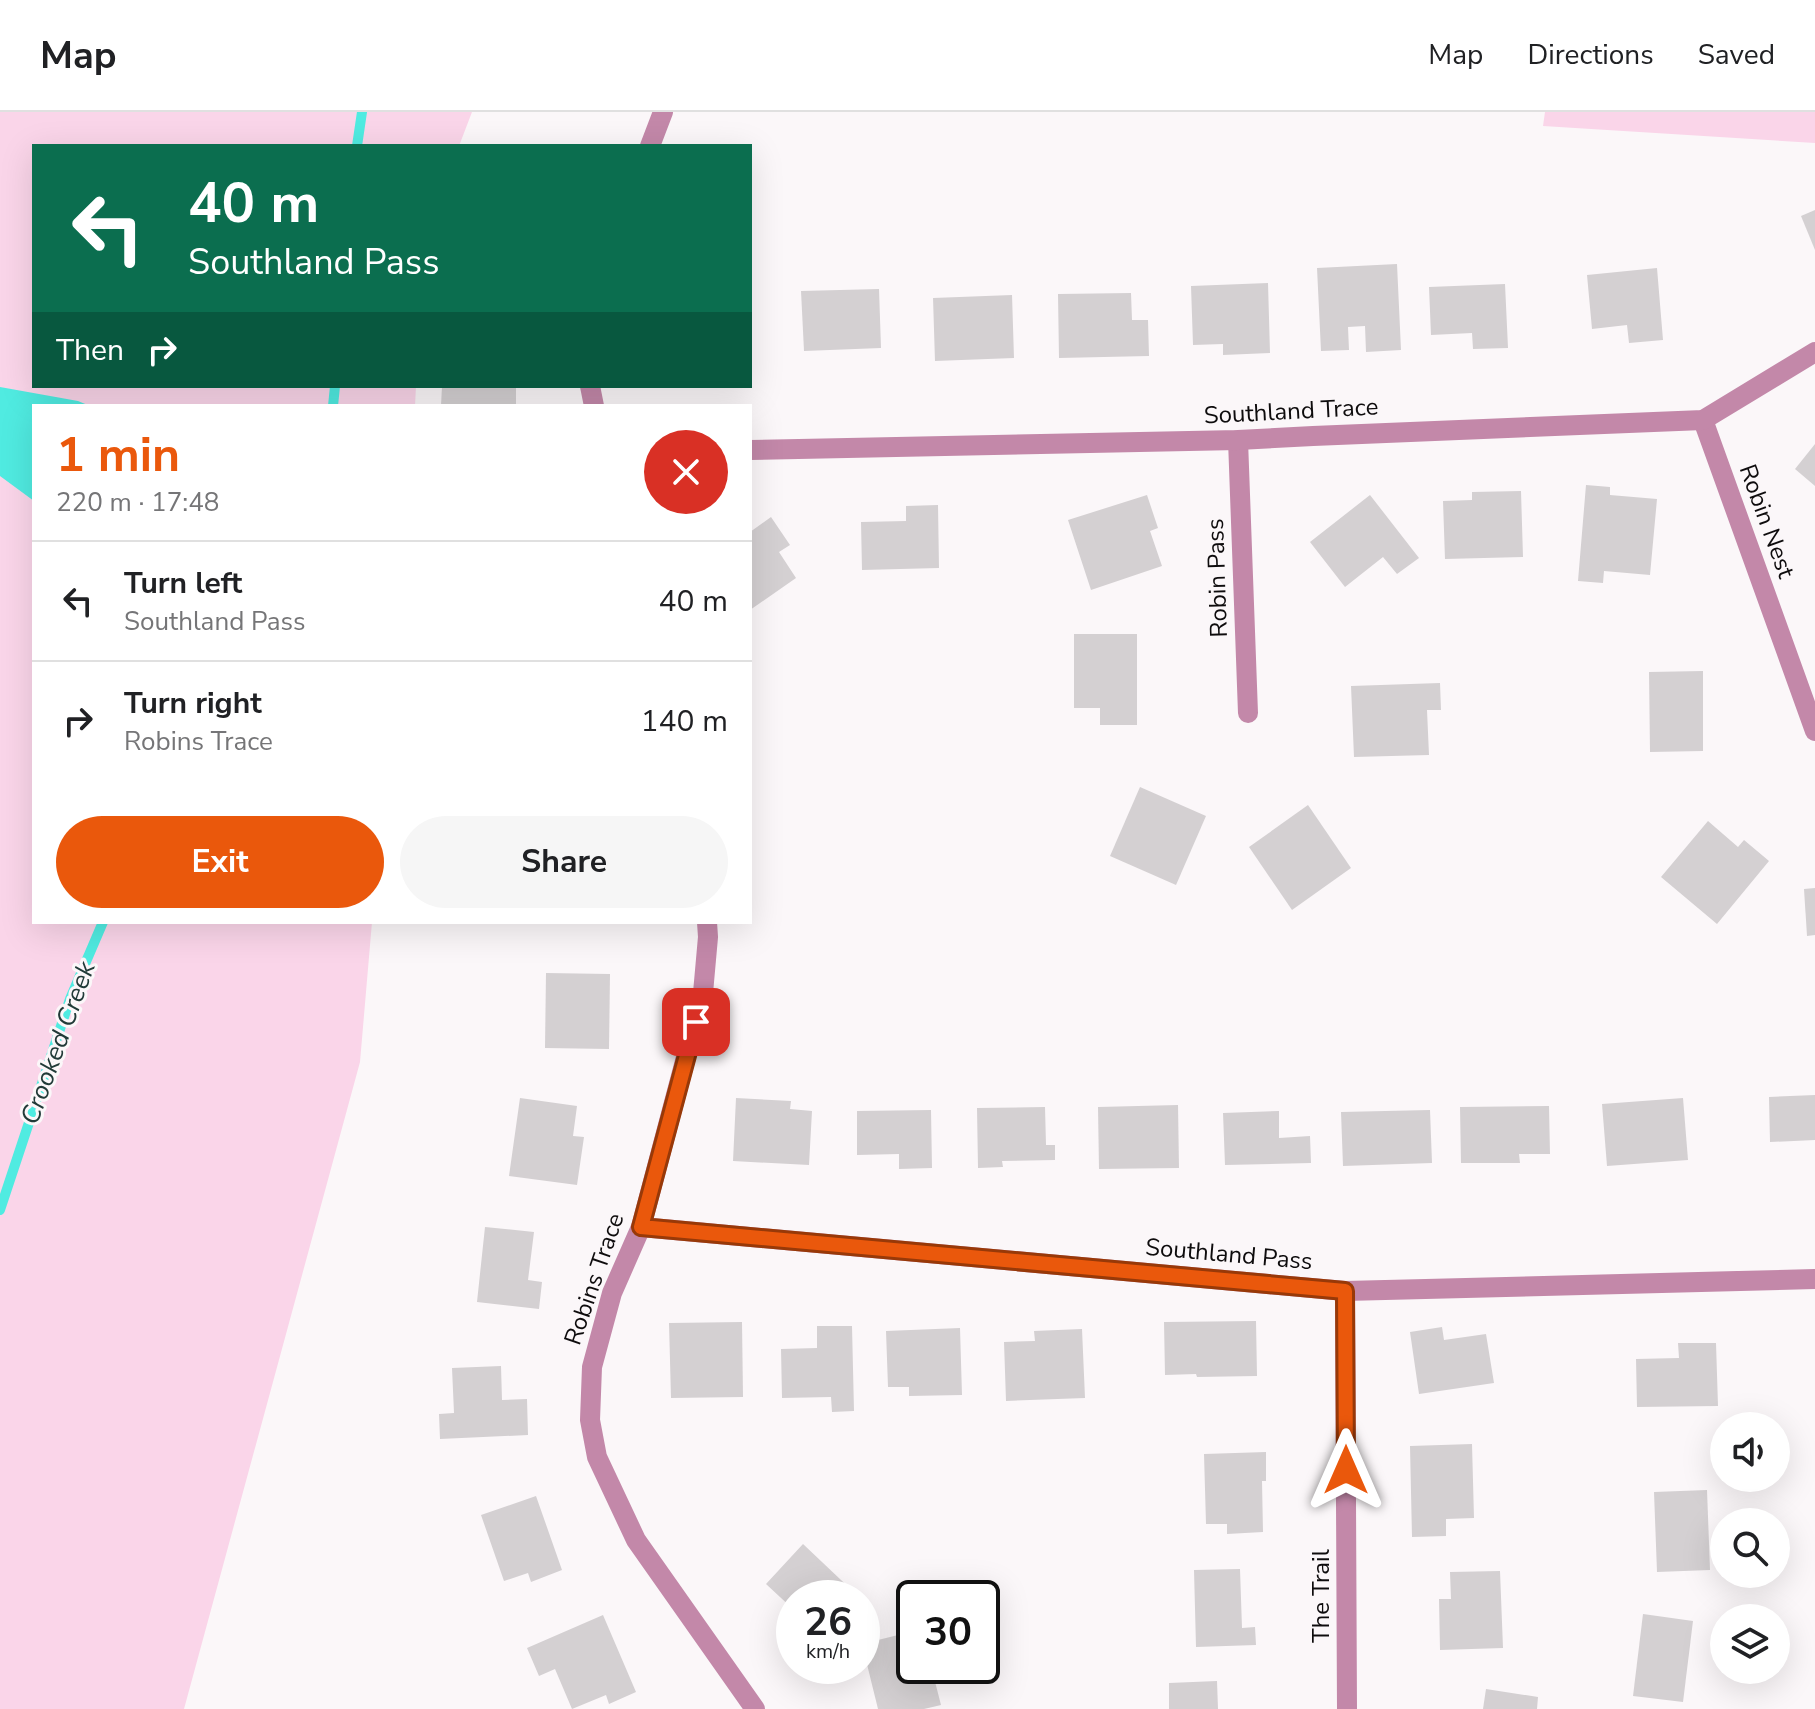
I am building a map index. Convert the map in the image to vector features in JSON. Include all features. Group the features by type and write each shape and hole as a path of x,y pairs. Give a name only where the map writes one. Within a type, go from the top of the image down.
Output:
{"street":[{"path":"651,144 663,112"},
{"name":"Southland Trace","path":"752,450 1238,440 1703,420 1815,352"},
{"name":"Robin Nest","path":"1703,420 1815,731"},
{"name":"Robin Pass","path":"1238,440 1248,713"},
{"name":"Robins Trace","path":"707,924 703,993 641,1227 612,1293 592,1367 590,1420 597,1457 636,1540 755,1709"},
{"name":"Southland Pass","path":"641,1227 1345,1291 1815,1279"},
{"name":"The Trail","path":"1345,1291 1347,1709"}],"shaded area":[{"path":"0,112 472,112 460,144 32,144 32,388 416,388 415,404 32,404 32,924 372,924 360,1062 184,1709 0,1709"},
{"path":"1545,112 1815,112 1815,143 1543,126"}],"water":[{"path":"0,387 85,404 32,404 32,500 0,476"}],"building":[{"path":"1815,210 1815,250 1801,216"},
{"path":"1397,264 1401,350 1366,352 1365,326 1348,327 1349,350 1321,351 1317,268"},
{"path":"1657,268 1663,340 1629,343 1627,325 1592,329 1587,275"},
{"path":"1268,283 1270,353 1223,355 1223,344 1193,345 1191,286"},
{"path":"1505,284 1508,348 1473,349 1472,333 1431,335 1429,287"},
{"path":"879,289 881,348 804,351 801,291"},
{"path":"1131,293 1132,320 1148,320 1149,356 1059,358 1058,294"},
{"path":"1012,295 1014,358 935,361 933,298"},
{"path":"442,388 516,388 516,404 441,404"},
{"path":"1815,444 1815,486 1795,469"},
{"path":"1586,485 1610,487 1610,495 1657,499 1650,575 1604,571 1603,583 1578,581"},
{"path":"1521,491 1523,557 1445,559 1443,501 1472,500 1472,492"},
{"path":"1147,495 1158,528 1150,531 1162,566 1091,590 1068,520"},
{"path":"1370,495 1419,558 1397,574 1383,557 1345,587 1310,542"},
{"path":"938,505 939,568 862,570 861,522 906,521 906,506"},
{"path":"771,517 790,545 779,552 796,578 752,609 752,531"},
{"path":"1074,634 1137,634 1137,725 1100,725 1100,708 1074,708"},
{"path":"1703,671 1703,751 1650,752 1649,672"},
{"path":"1440,683 1441,710 1427,710 1429,755 1354,757 1351,686"},
{"path":"1140,787 1206,816 1176,885 1110,856"},
{"path":"1308,805 1351,868 1292,910 1249,847"},
{"path":"1708,821 1738,847 1744,840 1769,861 1717,924 1661,877"},
{"path":"1815,888 1815,935 1807,936 1804,889"},
{"path":"546,973 610,974 609,1049 545,1048"},
{"path":"1815,1095 1815,1140 1770,1142 1769,1097"},
{"path":"520,1098 577,1106 573,1136 584,1137 577,1185 509,1176"},
{"path":"736,1098 791,1101 790,1109 812,1111 809,1165 733,1161"},
{"path":"1683,1098 1688,1160 1607,1166 1602,1104"},
{"path":"1178,1105 1179,1168 1099,1169 1098,1107"},
{"path":"1549,1106 1550,1154 1519,1154 1520,1163 1461,1163 1460,1107"},
{"path":"1045,1107 1046,1145 1055,1145 1055,1160 1002,1161 1003,1167 978,1168 977,1108"},
{"path":"931,1110 932,1168 899,1169 899,1154 857,1155 857,1111"},
{"path":"1430,1110 1432,1163 1343,1166 1341,1112"},
{"path":"1279,1111 1279,1138 1310,1136 1311,1163 1225,1165 1223,1113"},
{"path":"485,1227 534,1232 528,1280 542,1282 539,1309 477,1302"},
{"path":"1256,1321 1257,1376 1165,1375 1164,1322"},
{"path":"742,1322 743,1397 671,1398 669,1323"},
{"path":"817,1326 852,1326 854,1411 832,1412 831,1397 782,1398 781,1349 817,1348"},
{"path":"1442,1327 1444,1340 1486,1334 1494,1383 1419,1394 1410,1332"},
{"path":"960,1328 962,1395 909,1396 909,1387 888,1387 886,1331"},
{"path":"1082,1329 1085,1398 1006,1401 1004,1342 1035,1341 1034,1331"},
{"path":"1678,1343 1716,1343 1718,1406 1637,1407 1636,1359 1679,1358"},
{"path":"501,1366 502,1400 527,1399 528,1435 440,1439 439,1414 454,1413 452,1368"},
{"path":"1472,1444 1474,1518 1446,1519 1446,1536 1412,1537 1410,1446"},
{"path":"1266,1452 1266,1481 1262,1481 1263,1532 1227,1534 1227,1524 1206,1524 1204,1454"},
{"path":"1707,1490 1710,1570 1657,1572 1654,1492"},
{"path":"536,1496 562,1570 531,1582 528,1573 504,1581 481,1515"},
{"path":"803,1544 841,1580 776,1580 776,1593 766,1584"},
{"path":"1240,1569 1242,1628 1255,1627 1256,1645 1196,1647 1194,1570"},
{"path":"1500,1571 1503,1648 1440,1650 1439,1599 1451,1599 1450,1572"},
{"path":"1643,1614 1693,1621 1683,1702 1633,1696"},
{"path":"603,1615 636,1692 609,1704 606,1695 572,1709 555,1669 539,1676 527,1648"},
{"path":"896,1636 896,1684 936,1684 941,1705 924,1709 878,1709 872,1684 880,1684 880,1640"},
{"path":"1217,1681 1218,1709 1169,1709 1169,1683"},
{"path":"1486,1689 1538,1697 1537,1709 1483,1709"}],"waterway":[{"name":"Crooked Creek","path":"357,144 362,112"},
{"name":"Crooked Creek","path":"333,404 335,388"},
{"name":"Crooked Creek","path":"0,1210 70,999 102,924"}],"route":[{"path":"696,1022 641,1227 1345,1291 1346,1470"}]}
